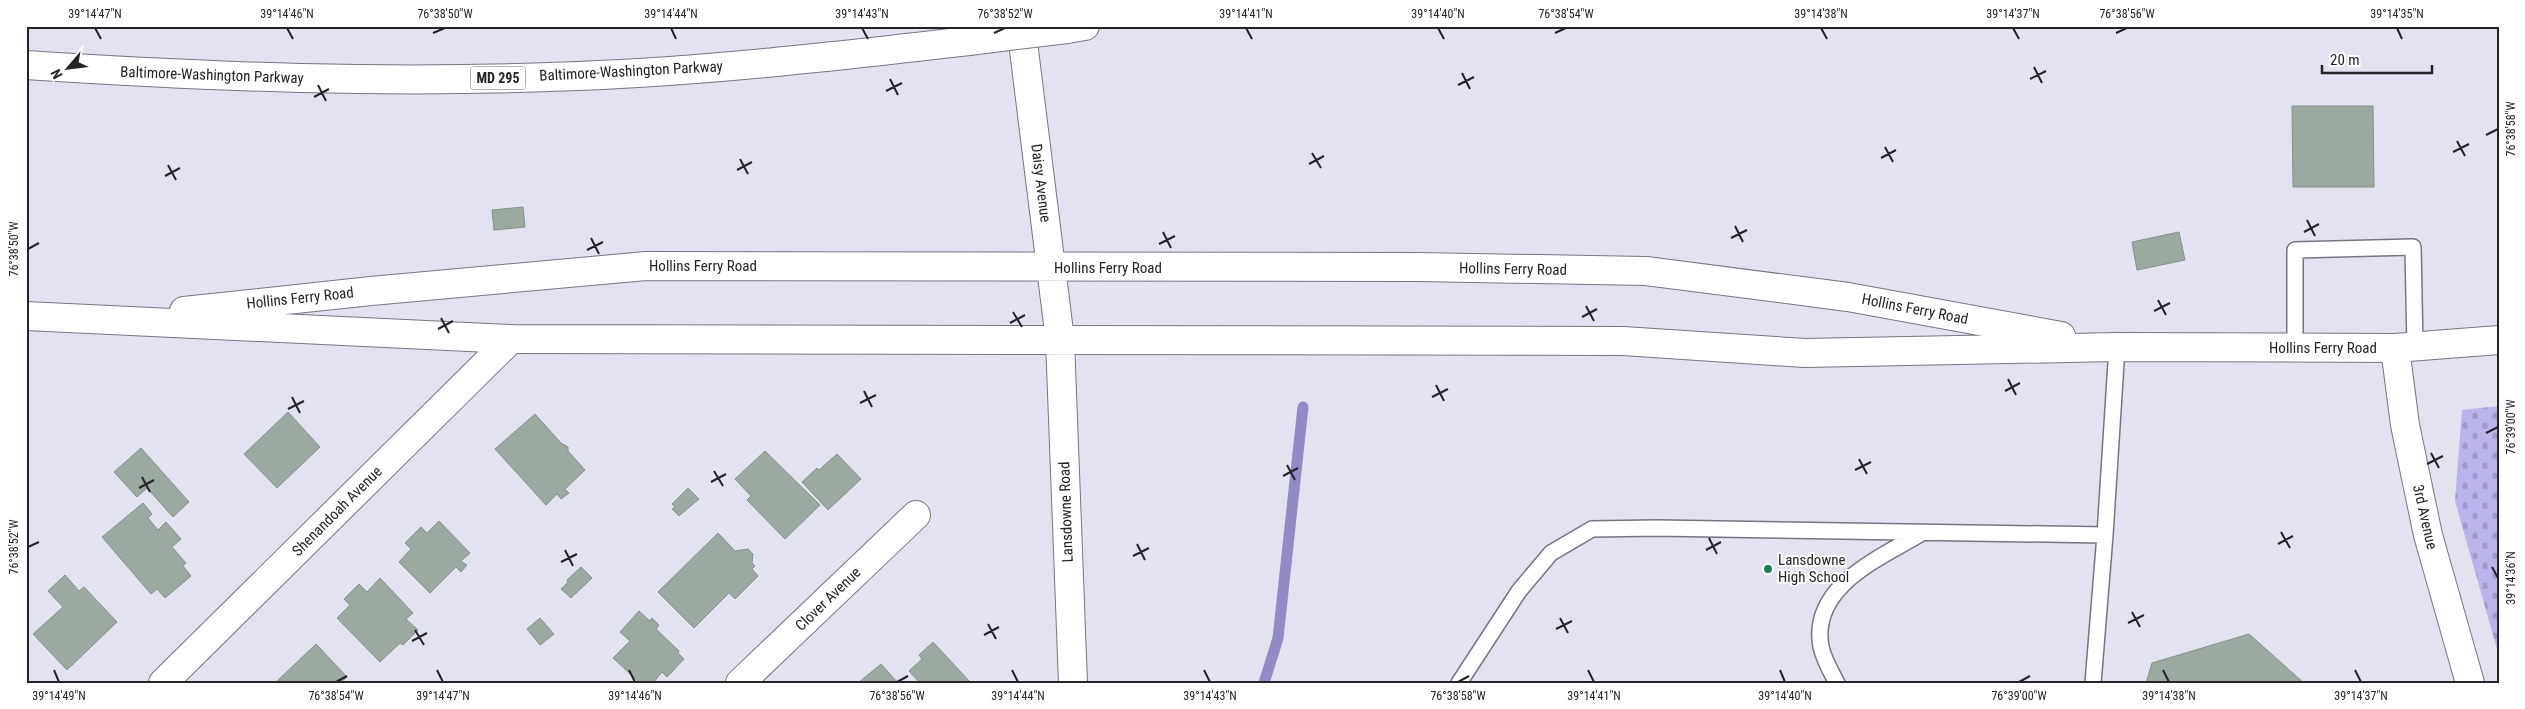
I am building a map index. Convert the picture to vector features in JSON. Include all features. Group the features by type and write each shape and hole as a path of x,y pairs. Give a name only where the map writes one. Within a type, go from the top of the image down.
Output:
{"main road":[{"name":"Daisy Avenue","path":"1021,26 1060,340"},
{"name":"Baltimore-Washington Parkway","path":"26,65 182,75 378,80 578,76 786,62 1076,28"},
{"name":"Hollins Ferry Road","path":"96,320 371,291 646,266 1419,267 1646,271 1848,297 2117,347"},
{"name":"Hollins Ferry Road","path":"26,316 511,339 1623,341 1805,353 2117,347 2405,348 2499,340"},
{"name":"Shenandoah Avenue","path":"163,683 511,339"},
{"name":"Lansdowne Road","path":"1060,340 1073,683"},
{"name":"3rd Avenue","path":"2405,348 2405,425 2428,535 2470,683"},
{"name":"Clover Avenue","path":"740,683 916,515"}],"lane":[{"path":"2296,348 2295,250 2414,247 2405,348"},
{"path":"2093,683 2117,347"},
{"path":"1459,683 1519,591 1551,553 1592,529 2105,535"},
{"path":"1837,683 1821,647 1822,626 1827,604 1841,585 1861,569 1922,533"}],"green space":[{"path":"2499,406 2499,656 2455,501 2462,410"}],"building":[{"path":"2292,106 2373,106 2374,187 2293,187"},
{"path":"523,207 525,227 494,230 492,210"},
{"path":"2179,232 2185,260 2137,270 2132,242"},
{"path":"288,412 320,447 277,488 244,454"},
{"path":"535,414 561,443 568,447 568,451 585,470 565,489 569,493 561,499 557,494 546,505 495,449"},
{"path":"141,448 189,502 173,517 147,488 137,497 114,472"},
{"path":"765,451 820,505 785,539 747,500 751,496 735,479"},
{"path":"837,454 861,479 828,510 802,482 817,468 819,470"},
{"path":"688,488 699,499 679,516 672,509 675,507 672,504"},
{"path":"143,503 152,514 148,518 158,530 166,522 181,539 172,547 186,563 183,566 191,576 165,598 157,589 151,594 102,537"},
{"path":"439,521 470,553 461,561 467,565 461,572 456,567 430,593 399,562 411,549 405,543 421,527 427,533"},
{"path":"718,533 735,551 748,549 753,554 752,563 755,566 752,569 758,576 735,599 729,593 694,628 658,592"},
{"path":"581,567 592,578 571,598 561,589 568,582 567,580"},
{"path":"65,575 79,591 84,587 117,622 67,670 33,634 63,607 48,591"},
{"path":"380,578 413,613 406,619 418,630 403,645 400,643 380,662 337,618 350,605 344,599 359,584 367,592"},
{"path":"639,611 650,621 652,618 659,625 656,629 679,651 678,653 684,659 667,677 662,672 653,683 640,683 613,658 630,641 620,632"},
{"path":"540,618 554,634 540,645 527,629"},
{"path":"2249,634 2304,683 2146,683 2152,663"},
{"path":"933,642 971,683 920,683 909,671 922,659 919,655"},
{"path":"316,644 347,677 340,683 275,683"},
{"path":"881,664 898,683 858,683"}],"waterway":[{"path":"1264,683 1278,638 1303,407"}],"place":[{"name":"Lansdowne High School","path":"1768,569"}]}
